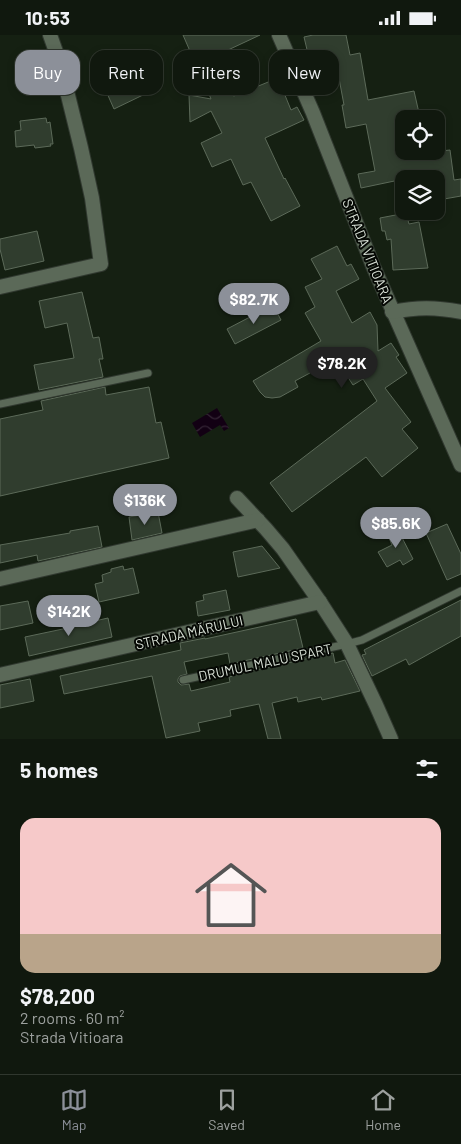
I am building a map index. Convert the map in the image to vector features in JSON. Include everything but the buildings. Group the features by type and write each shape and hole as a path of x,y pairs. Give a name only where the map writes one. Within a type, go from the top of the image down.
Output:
{"street":[{"path":"0,287 101,264 92,198 81,148 60,63 50,35"},
{"name":"STRADA VITIOARA","path":"279,35 313,113 392,312 461,465"},
{"path":"392,312 418,307 461,311"},
{"name":"DRUMUL MALU SPART","path":"237,498 293,562 320,602 346,644 376,705 390,739"},
{"path":"0,579 258,520"},
{"name":"STRADA MĂRULUI","path":"0,675 320,602"}],"lane":[{"path":"0,404 148,373"},
{"name":"DRUMUL MALU SPART","path":"183,680 362,639 461,591"}],"water":[{"path":"217,408 229,428 224,431 220,425 200,437 192,423"}]}
